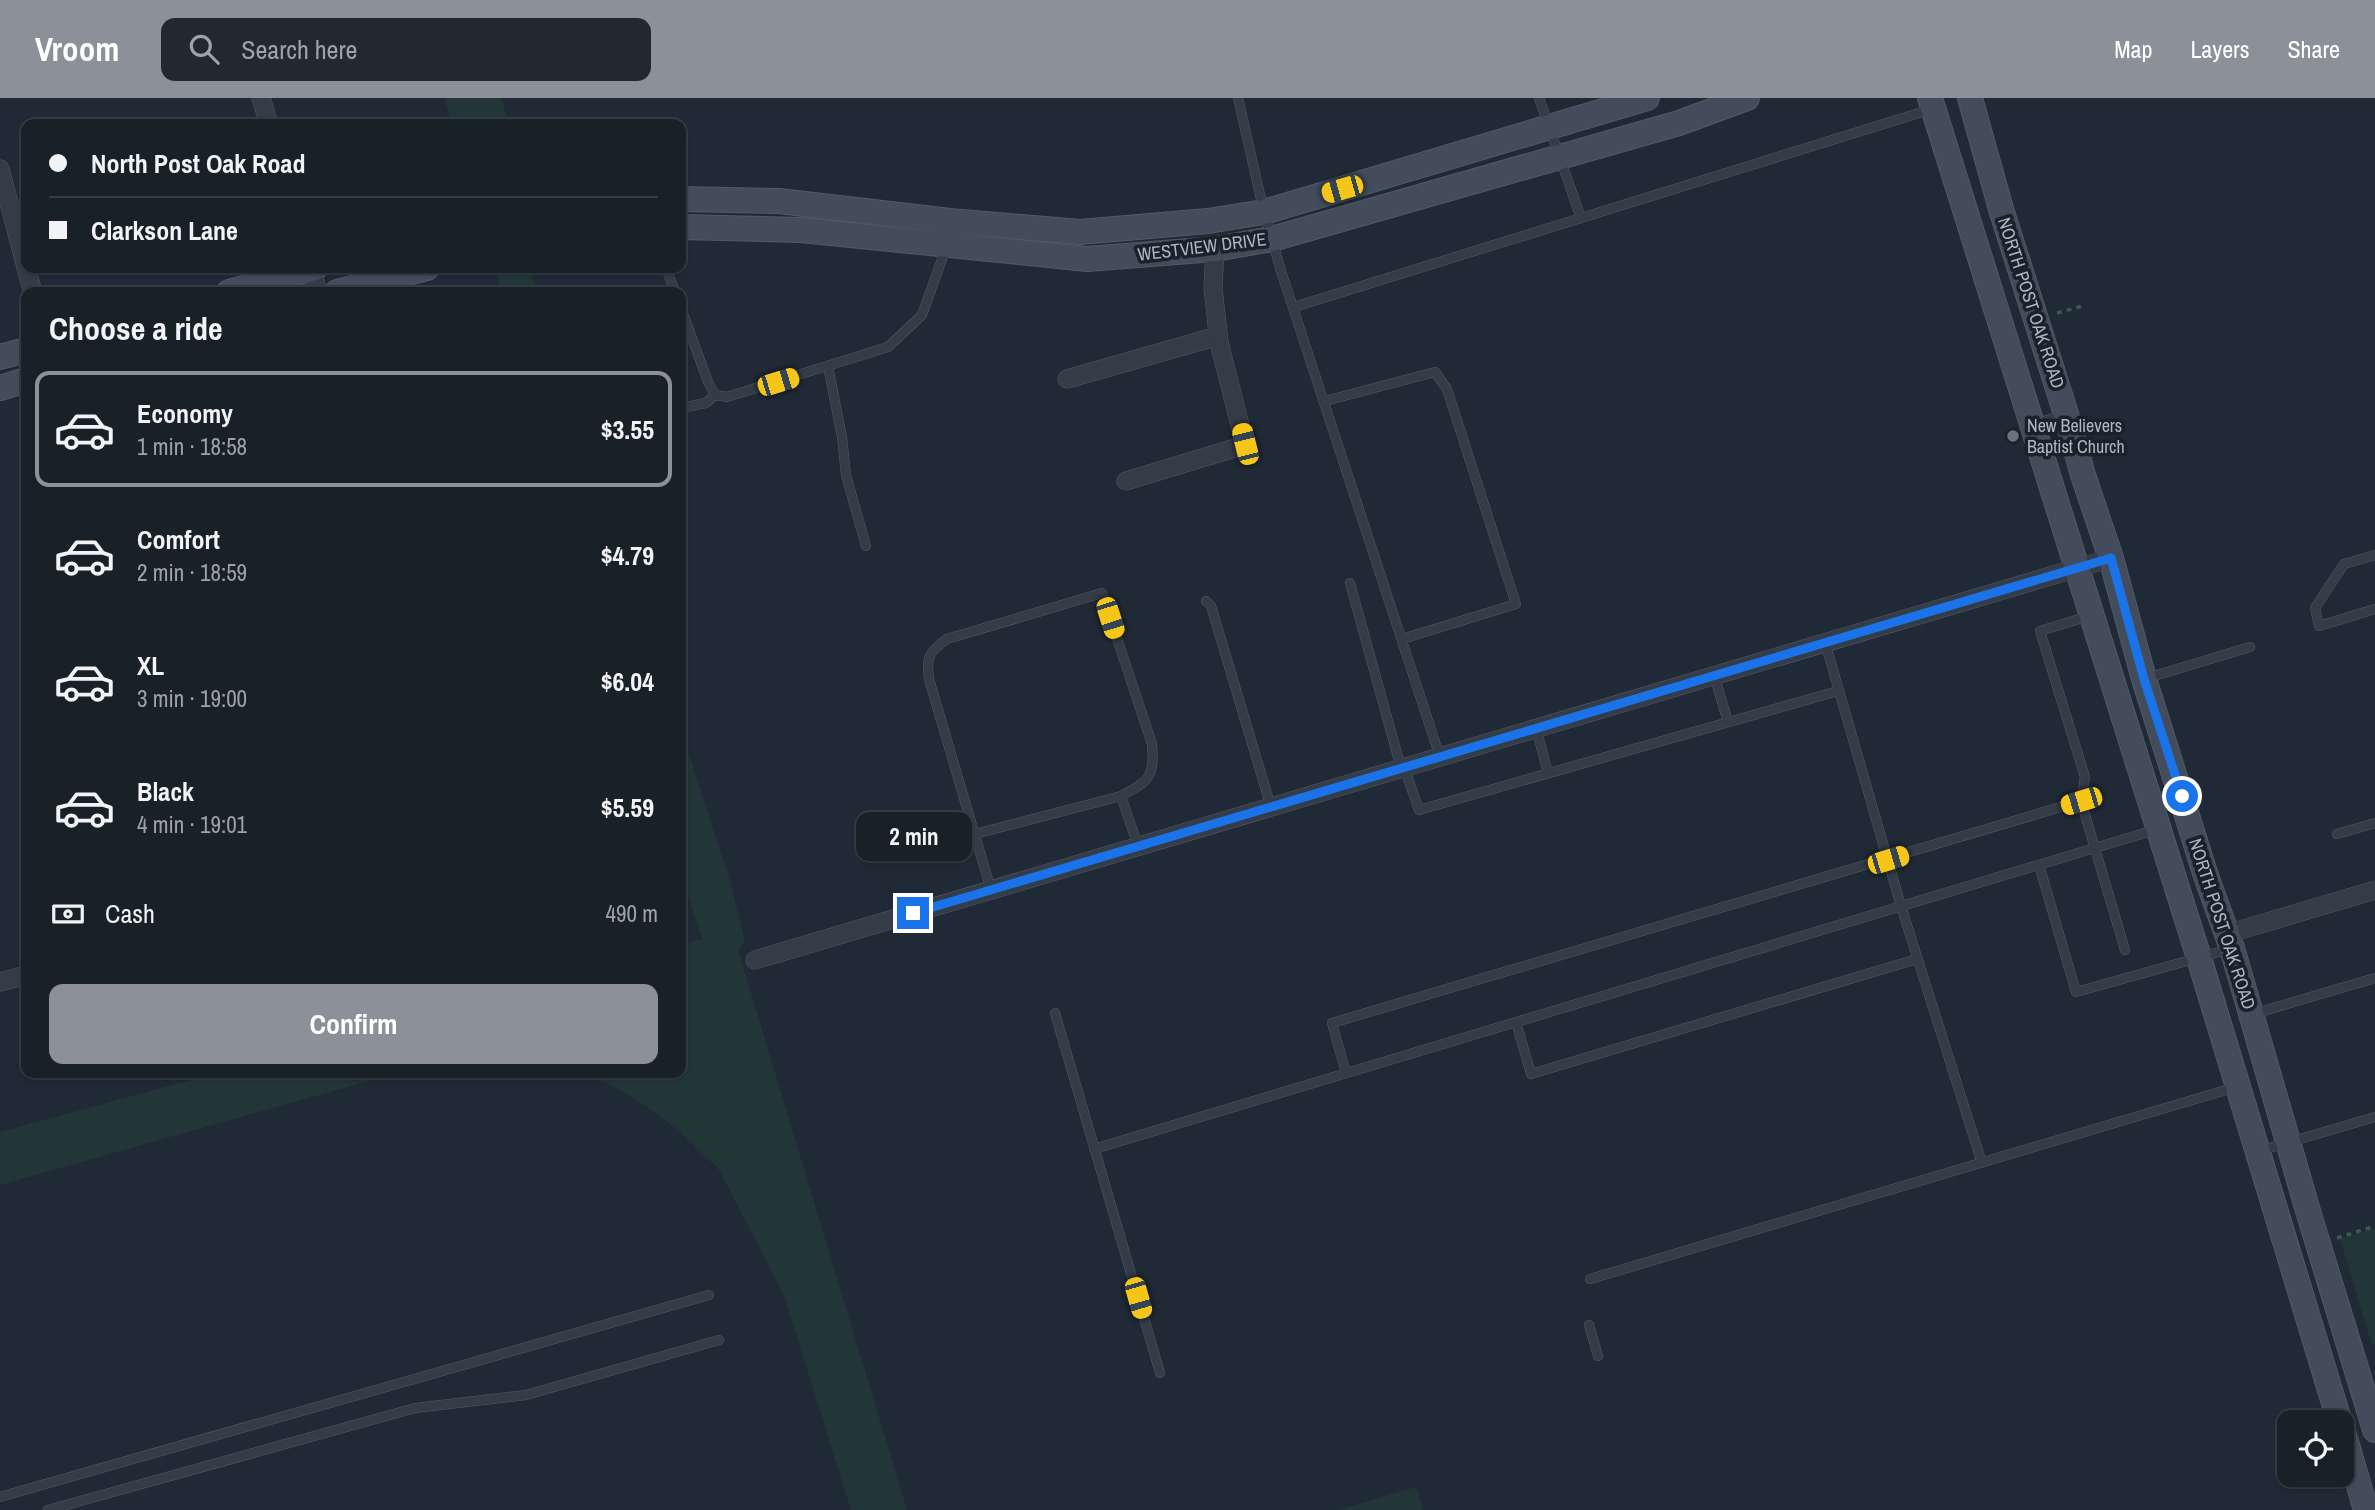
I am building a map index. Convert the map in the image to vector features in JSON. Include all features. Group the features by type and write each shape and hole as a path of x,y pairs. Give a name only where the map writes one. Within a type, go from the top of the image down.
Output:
{"main road":[{"name":"WESTVIEW DRIVE","path":"686,199 779,201 950,221 1080,232 1208,222 1264,212 1647,98"},
{"name":"WESTVIEW DRIVE","path":"686,227 801,230 1087,259 1215,248 1272,239 1679,123 1747,98"},
{"name":"NORTH POST OAK ROAD","path":"1970,98 2001,209 2111,558 2144,679 2206,876 2230,941 2375,1430"},
{"name":"NORTH POST OAK ROAD","path":"1932,103 2199,958 2336,1410"},
{"path":"356,287 407,273"},
{"path":"253,287 314,274"},
{"path":"0,357 21,351"},
{"path":"0,388 21,382"},
{"path":"2354,1467 2367,1510"}],"street":[{"path":"261,98 267,119"},
{"path":"0,169 21,249"},
{"path":"1126,481 1245,444 1218,336 1213,288 1215,248"},
{"path":"1067,379 1218,336"},
{"path":"755,960 2111,558"},
{"path":"2230,941 2375,890"},
{"path":"0,982 21,976"}],"lane":[{"path":"1238,98 1272,239 1440,757"},
{"path":"1539,98 1581,218"},
{"path":"1294,307 1581,218 1932,103"},
{"path":"715,395 727,397 888,347 922,315 947,246"},
{"path":"686,323 715,395"},
{"path":"828,366 846,475 866,547"},
{"path":"1325,401 1435,372 1447,389 1516,604 1402,639"},
{"path":"686,407 706,403 715,395"},
{"path":"2032,425 2066,414"},
{"path":"2375,555 2344,564 2315,608 2319,626 2375,609"},
{"path":"1350,583 1402,768 1419,810 1838,691"},
{"path":"975,834 1121,796 1142,785 1154,767 1152,744 1102,593 947,639 932,650 927,664 929,679 975,834 992,890"},
{"path":"1206,601 1211,606 1271,807"},
{"path":"2092,615 2040,631 2085,777 2081,801 2125,950"},
{"path":"1825,642 1901,906 1982,1163"},
{"path":"2144,679 2250,647"},
{"path":"1714,675 1728,722"},
{"path":"1536,728 1548,773"},
{"path":"1121,796 1138,846"},
{"path":"1346,1073 1332,1023 2081,801"},
{"path":"2337,834 2375,823"},
{"path":"1094,1149 2158,829"},
{"path":"2039,865 2077,992 2199,958 2230,941"},
{"path":"1517,1022 1531,1074 1917,959"},
{"path":"2251,1015 2375,978"},
{"path":"1055,1013 1160,1373"},
{"path":"1590,1279 2238,1087"},
{"path":"2257,1151 2375,1117"},
{"path":"0,1497 709,1295"},
{"path":"1589,1325 1598,1356"},
{"path":"48,1510 415,1408 526,1395 719,1340"}],"path":[{"path":"2051,314 2082,306"},
{"path":"2336,1238 2375,1226"}],"green space":[{"path":"444,98 501,98 507,119 450,119"},
{"path":"496,273 531,273 535,287 500,287"},
{"path":"686,745 728,874 745,941 738,950 907,1510 851,1510 784,1295 718,1168 674,1127 646,1106 611,1085 590,1078 686,1078 686,944 702,939 686,887"},
{"path":"199,1078 379,1078 0,1185 0,1132"},
{"path":"2375,1228 2375,1344 2372,1345 2340,1239"},
{"path":"1416,1487 1423,1510 1339,1510"}],"place":[{"name":"New Believers Baptist Church","path":"2013,436"}],"route":[{"path":"913,913 2111,558 2144,679 2182,796"}]}
